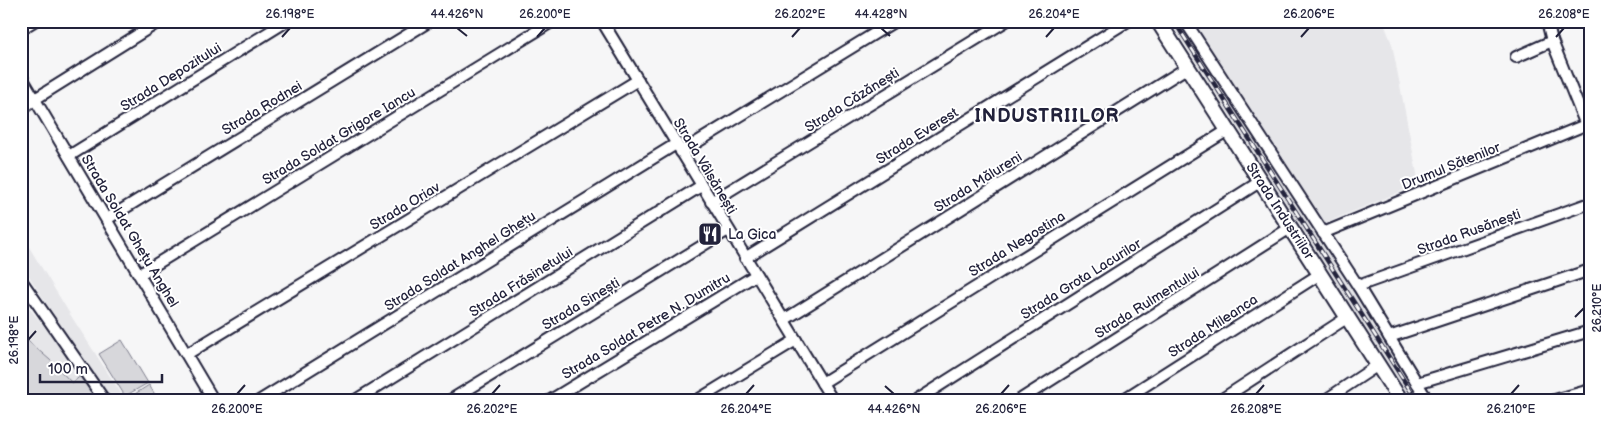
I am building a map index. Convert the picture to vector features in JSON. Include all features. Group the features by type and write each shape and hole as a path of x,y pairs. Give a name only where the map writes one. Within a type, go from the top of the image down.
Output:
{"main road":[{"name":"Strada Industriilor","path":"1158,21 1401,401"}],"street":[{"path":"21,29 34,21"},
{"path":"21,110 35,99 160,21"},
{"name":"Strada Depozitului","path":"69,156 287,21"},
{"name":"Strada Rodnei","path":"107,219 430,21"},
{"name":"Strada Soldat Grigore Iancu","path":"140,274 553,21"},
{"name":"Strada Vâlsănești","path":"602,21 822,382 831,400"},
{"name":"Strada Soldat Anghel Ghețu","path":"259,401 679,148 896,21"},
{"name":"Strada Căzănești","path":"712,202 1006,21"},
{"name":"Strada Everest","path":"745,258 1128,21"},
{"path":"1185,21 1358,286 1428,401"},
{"path":"1547,21 1552,41 1588,124"},
{"path":"1516,56 1552,41"},
{"name":"Strada Mălureni","path":"784,320 1188,67"},
{"name":"Strada Soldat Ghețu Anghel","path":"21,76 214,401"},
{"name":"Strada Oriav","path":"187,354 638,80"},
{"name":"Drumul Sătenilor","path":"1323,233 1588,124"},
{"name":"Strada Negostina","path":"822,382 1228,130"},
{"name":"Strada Grota Lacurilor","path":"915,401 1261,181"},
{"name":"Strada Frăsinetului","path":"354,401 702,186"},
{"name":"Strada Rusănești","path":"1358,286 1590,203"},
{"name":"Strada Rulmentului","path":"1018,401 1290,228"},
{"name":"Strada Sinești","path":"449,401 728,230"},
{"path":"1389,337 1590,270"},
{"name":"Strada Mileanca","path":"1121,401 1320,274"},
{"name":"Strada Soldat Petre N. Dumitru","path":"550,401 756,275"},
{"path":"21,280 105,401"},
{"path":"1218,401 1348,317"},
{"path":"1417,383 1590,331"},
{"path":"696,401 796,340"},
{"path":"1324,401 1378,366"},
{"path":"1551,401 1590,390"}],"shaded area":[{"path":"1170,21 1383,21 1392,44 1419,184 1323,224 1426,401 1411,401"},
{"path":"21,234 126,401 110,401 21,264"},
{"path":"21,298 83,374 72,383 50,360 21,335"},
{"path":"21,335 50,360 72,383 83,374 100,401 21,401"},
{"path":"122,340 148,383 125,396 99,354"},
{"path":"149,385 159,401 129,401 127,399"}],"railway":[{"path":"1174,21 1417,401"}],"place":[{"name":"La Gica","path":"710,234"}],"district":[{"name":"INDUSTRIILOR","path":"1047,116"}]}
